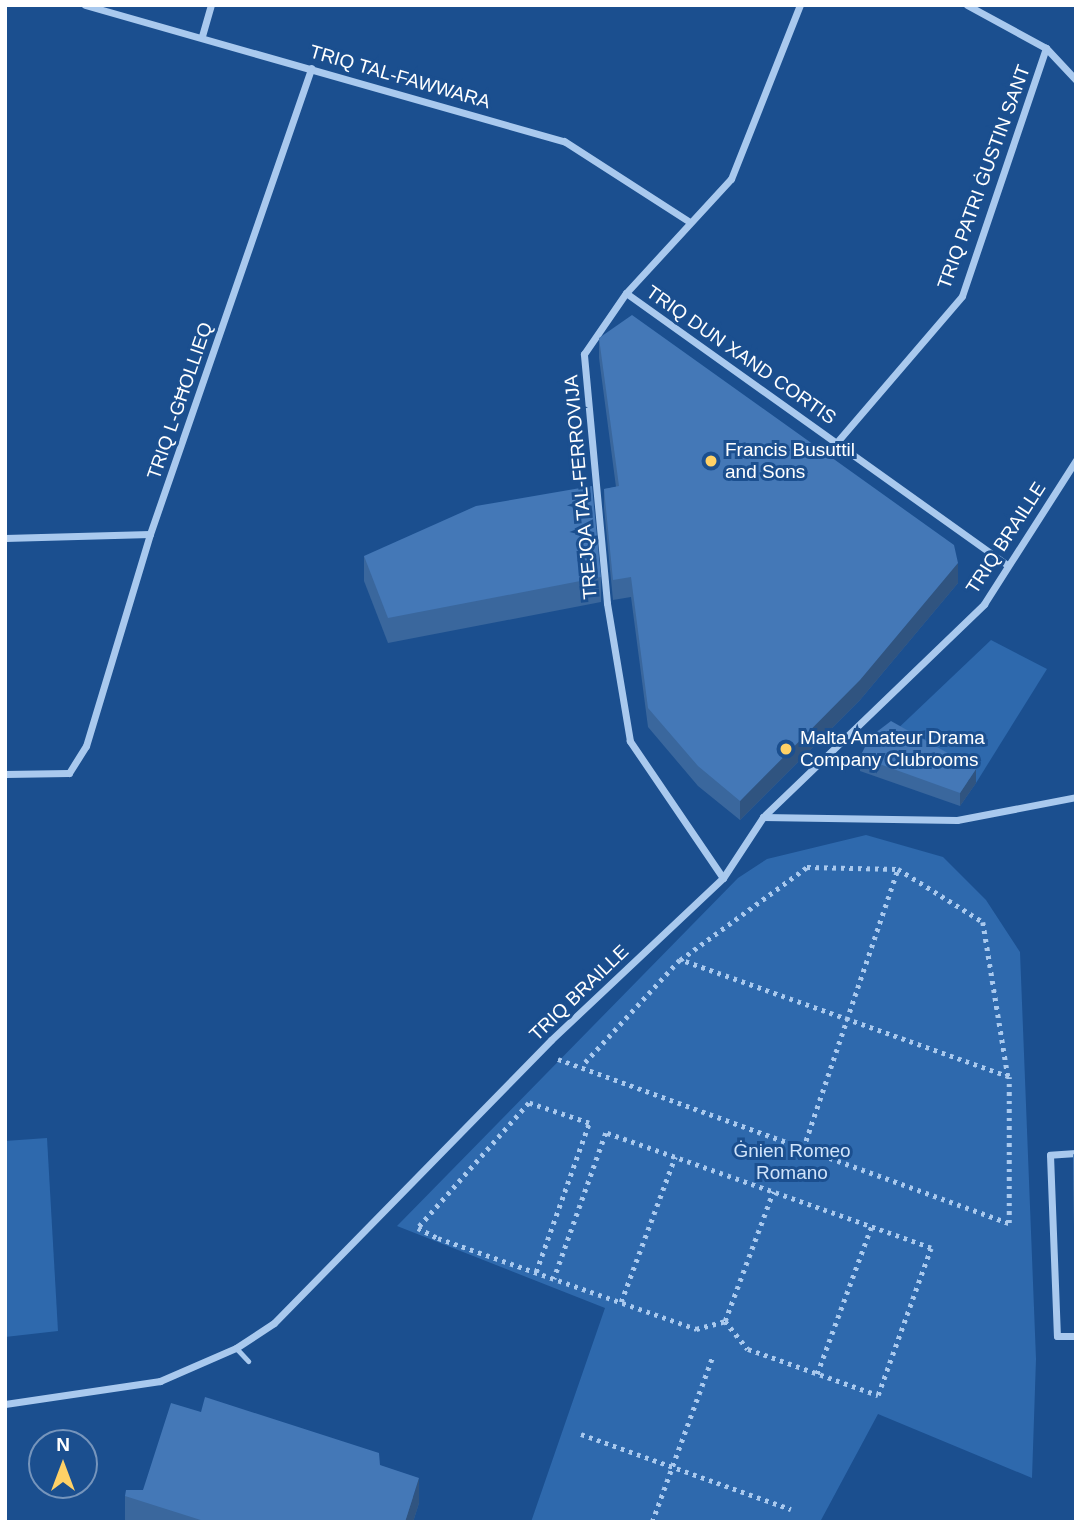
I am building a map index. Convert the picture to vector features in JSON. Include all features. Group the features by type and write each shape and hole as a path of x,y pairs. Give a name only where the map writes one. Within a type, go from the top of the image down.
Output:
{"street":[{"name":"TRIQ TAL-FAWWARA","path":"85,5 202,36 564,141 688,221"},
{"path":"202,36 211,5"},
{"name":"TREJQA TAL-FERROVIJA","path":"723,878 630,741 607,603 584,354 626,293 688,221 731,178 800,5"},
{"path":"967,5 1046,48 1076,80"},
{"name":"TRIQ PATRI ĠUSTIN SANT","path":"837,442 962,296 1046,48"},
{"name":"TRIQ L-GĦOLLIEQ","path":"5,774 69,772 86,746 150,534 311,68"},
{"name":"TRIQ DUN XAND CORTIS","path":"626,293 1007,565"},
{"name":"TRIQ BRAILLE","path":"5,1404 160,1381 236,1348 274,1323 551,1040 723,878 763,817 984,604 1076,460"},
{"path":"5,538 150,534"},
{"path":"763,817 957,820 1076,797"},
{"path":"1076,1153 1050,1155 1057,1336 1076,1336"}],"lane":[{"path":"236,1348 248,1361"}],"path":[{"path":"807,867 898,869 983,922 1009,1077 1009,1223 803,1149 584,1064 680,960 807,867"},
{"path":"803,1149 843,1018 898,869"},
{"path":"680,960 1009,1077"},
{"path":"536,1272 589,1123 529,1103 418,1228 554,1279 696,1329 725,1321"},
{"path":"554,1279 606,1133 931,1248 878,1395 748,1349 725,1321"},
{"path":"621,1302 675,1157"},
{"path":"725,1321 773,1192"},
{"path":"817,1374 871,1227"},
{"path":"652,1522 674,1468 713,1355"},
{"path":"582,1434 791,1509"}],"green space":[{"path":"991,640 1047,669 976,783 891,735"},
{"name":"Ġnien Romeo Romano","path":"866,835 943,857 986,900 1020,952 1036,1359 1032,1478 878,1414 820,1522 531,1522 605,1308 397,1226 738,878 767,859"},
{"path":"47,1138 58,1331 5,1337 5,1141"}],"building":[{"name":"Francis Busuttil and Sons","path":"632,315 954,545 958,563 860,680 740,801 698,766 648,708 631,577 613,580 604,489 619,486 599,338"},
{"path":"592,486 601,577 388,618 364,556 476,506"},
{"path":"891,721 976,769 960,793 860,757 870,737"},
{"path":"1076,1152 1076,1272 1073,1155"},
{"path":"205,1397 379,1453 380,1465 419,1478 405,1522 207,1522 125,1496 126,1490 143,1490 171,1403 201,1412"}],"place":[{"name":"Francis Busuttil and Sons","path":"711,461"},
{"name":"Malta Amateur Drama Company Clubrooms","path":"786,749"}]}
